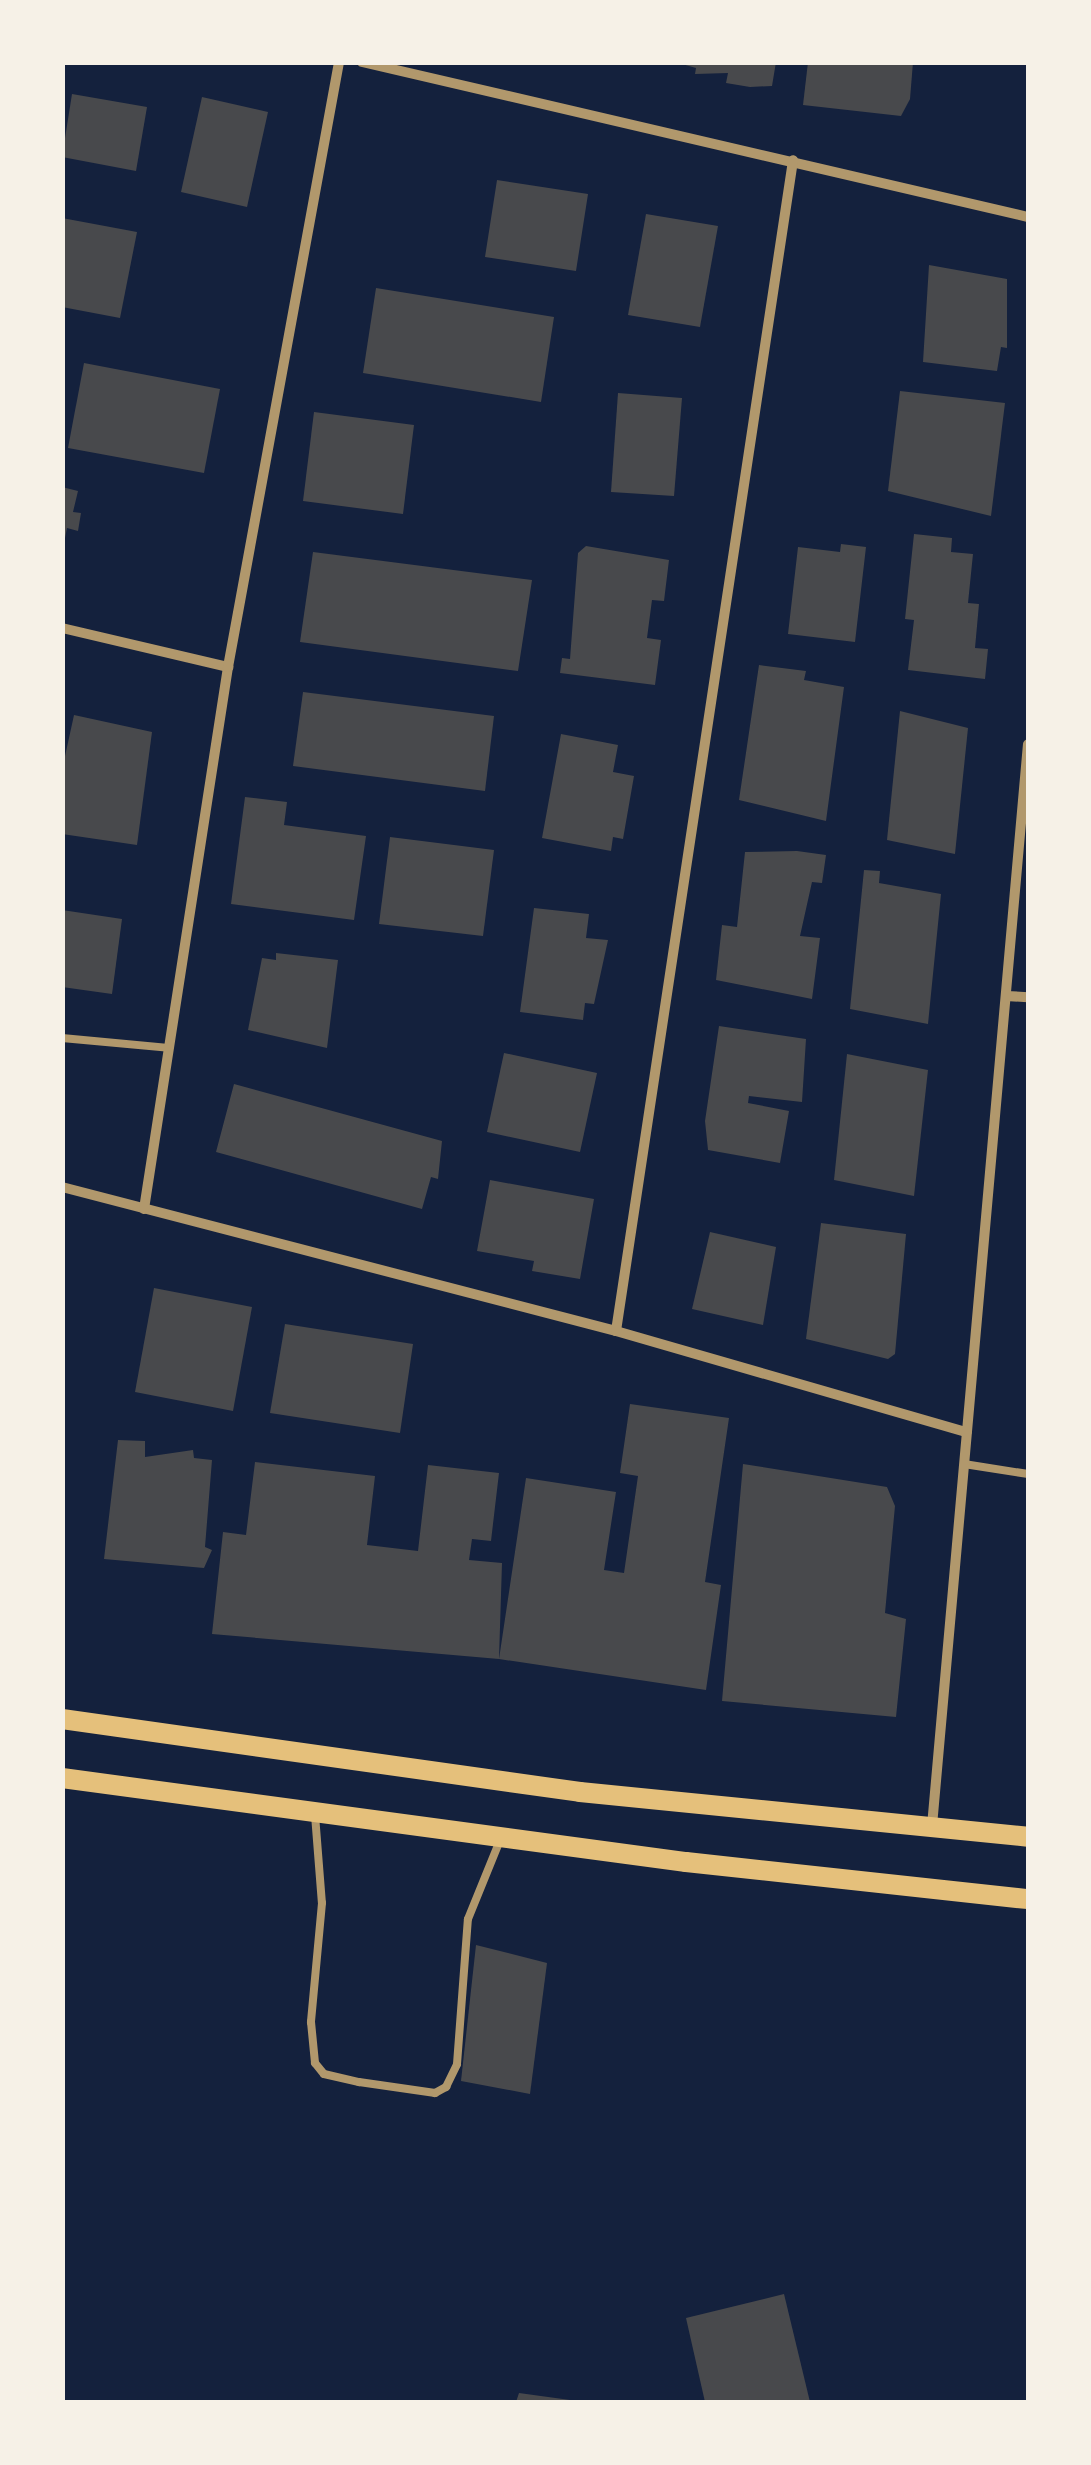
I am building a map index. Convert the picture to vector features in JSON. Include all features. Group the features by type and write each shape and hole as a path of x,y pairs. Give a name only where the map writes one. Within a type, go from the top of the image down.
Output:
{"main road":[{"path":"62,1719 580,1792 1028,1837"},
{"path":"62,1778 316,1815 1028,1899"}],"street":[{"path":"144,1209 228,667 339,62"},
{"path":"362,62 1028,217"},
{"path":"616,1331 793,160"},
{"path":"62,628 228,667"},
{"path":"932,1826 1028,744"},
{"path":"1006,996 1028,997"},
{"path":"62,1187 616,1331 966,1432"}],"lane":[{"path":"62,1038 169,1048"},
{"path":"964,1464 1028,1474"},
{"path":"316,1815 322,1902 315,2063 341,2078 435,2093 446,2087 457,2064 468,1920 501,1838"}],"building":[{"path":"675,62 776,62 772,86 750,87 726,83 728,73 695,74 696,68"},
{"path":"808,62 913,62 910,99 901,116 803,105"},
{"path":"72,94 147,107 136,171 62,157"},
{"path":"202,97 268,112 247,207 181,192"},
{"path":"497,180 588,194 576,271 485,257"},
{"path":"646,214 718,226 700,327 628,315"},
{"path":"62,218 137,232 120,318 62,307"},
{"path":"929,265 1007,279 1007,348 1001,347 997,371 923,362"},
{"path":"376,288 554,317 541,402 363,373"},
{"path":"84,363 220,389 204,473 68,448"},
{"path":"900,391 1005,403 991,516 888,491"},
{"path":"618,393 682,398 674,496 611,492"},
{"path":"314,412 414,425 403,514 303,501"},
{"path":"62,487 78,491 73,512 81,513 78,531 67,528 64,543"},
{"path":"914,534 952,538 951,552 973,554 968,603 979,604 975,648 988,649 985,679 908,670 914,620 905,619"},
{"path":"841,544 866,547 855,642 788,634 798,547 840,552"},
{"path":"586,546 669,560 664,601 652,600 647,638 661,640 655,685 560,673 562,658 570,659 578,553"},
{"path":"313,552 532,580 518,671 300,642"},
{"path":"759,665 806,671 804,680 844,687 826,821 739,800"},
{"path":"303,692 494,716 485,791 293,766"},
{"path":"900,711 968,728 955,854 887,840"},
{"path":"74,715 152,732 137,845 62,834 62,770"},
{"path":"561,734 618,745 613,772 634,776 623,839 613,837 611,851 542,838"},
{"path":"245,797 287,802 284,825 366,836 354,920 231,904"},
{"path":"390,837 494,850 483,936 379,924"},
{"path":"745,852 826,855 822,883 812,882 800,936 820,938 812,999 716,980 722,925 737,927"},
{"path":"864,870 880,871 879,883 941,894 928,1024 850,1009"},
{"path":"534,908 589,914 586,938 608,940 594,1004 585,1003 583,1020 520,1012"},
{"path":"62,910 122,919 112,994 62,987"},
{"path":"276,953 338,960 327,1048 248,1030 262,958 276,960"},
{"path":"719,1026 806,1039 802,1102 749,1096 748,1103 789,1111 780,1163 708,1150 705,1121"},
{"path":"504,1053 597,1073 580,1152 487,1132"},
{"path":"847,1054 928,1070 914,1196 834,1180"},
{"path":"234,1084 442,1141 438,1179 431,1177 422,1209 216,1152"},
{"path":"490,1180 594,1199 580,1279 532,1271 534,1261 477,1251"},
{"path":"821,1223 906,1234 895,1354 888,1359 806,1339"},
{"path":"710,1232 776,1247 763,1325 692,1309"},
{"path":"154,1288 252,1307 233,1411 135,1392"},
{"path":"285,1324 413,1344 400,1433 270,1413"},
{"path":"630,1404 729,1418 705,1582 721,1585 706,1690 499,1659 526,1478 616,1492 604,1570 624,1573 638,1476 620,1473"},
{"path":"118,1440 145,1441 145,1457 193,1450 194,1458 212,1460 205,1547 212,1550 204,1568 104,1559"},
{"path":"255,1462 375,1476 367,1545 418,1551 428,1465 499,1473 491,1541 472,1539 469,1560 502,1563 499,1659 212,1634 223,1532 246,1535"},
{"path":"743,1464 887,1487 895,1506 885,1613 906,1619 896,1717 722,1701"},
{"path":"476,1945 547,1963 530,2094 461,2081"},
{"path":"784,2294 810,2402 705,2402 686,2318"},
{"path":"519,2393 570,2400 570,2402 516,2402"}]}
